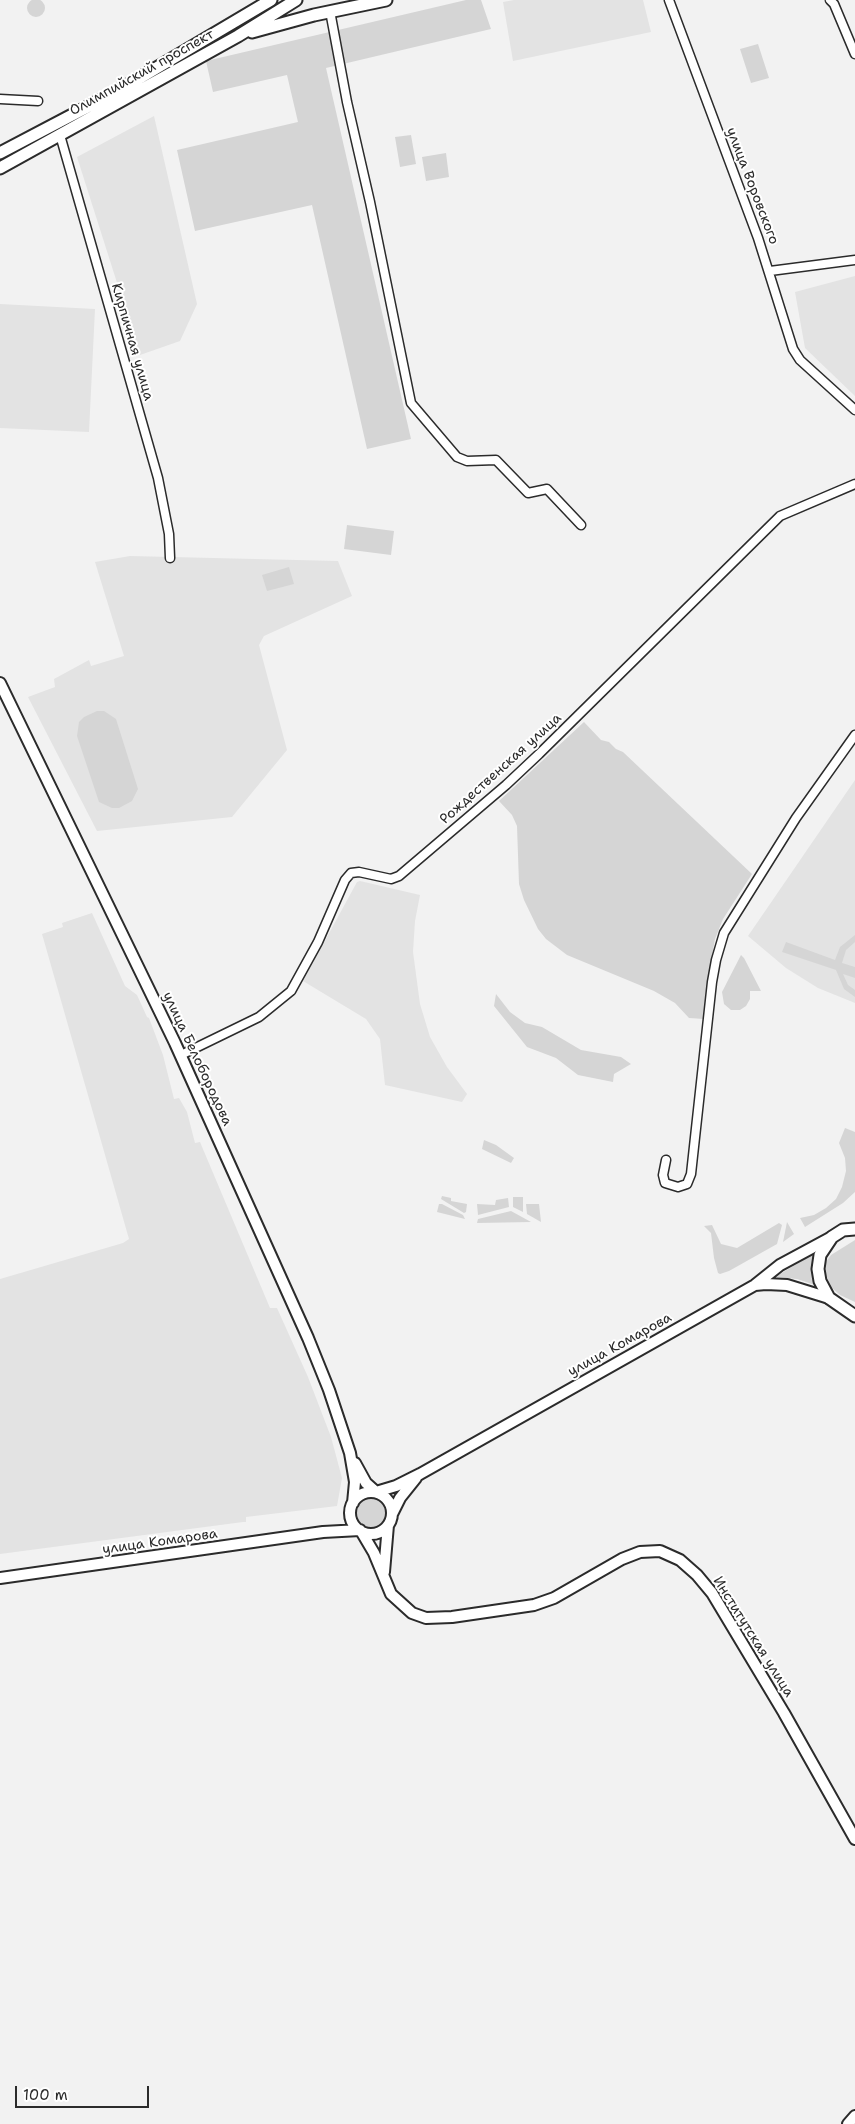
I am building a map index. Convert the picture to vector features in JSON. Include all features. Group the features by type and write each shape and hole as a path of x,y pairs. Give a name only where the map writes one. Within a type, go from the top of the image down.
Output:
{"main road":[{"path":"252,11 261,0"},
{"name":"Олимпийский проспект","path":"0,153 116,92 270,0"},
{"name":"Олимпийский проспект","path":"0,168 238,36 296,0"},
{"path":"238,36 330,11 386,0"},
{"path":"855,1221 832,1237 820,1255 818,1269 820,1281 829,1298 855,1316"},
{"path":"843,1230 855,1229"},
{"path":"842,1306 855,1307"}],"street":[{"name":"улица Воровского","path":"669,0 770,271 793,349 800,360 855,410"},
{"path":"830,0 834,4 855,54"},
{"path":"330,11 347,102 412,403 457,457 467,461 496,460 528,493 547,489 581,525"},
{"path":"0,98 38,101"},
{"name":"Кирпичная улица","path":"60,135 158,478 169,534 170,558"},
{"path":"770,271 855,260"},
{"name":"Рождественская улица","path":"181,1056 259,1017 290,992 318,942 345,880 351,873 359,872 391,879 399,876 526,766 780,516 855,484"},
{"name":"улица Белобородова","path":"0,684 181,1056 308,1338 330,1390 350,1453 355,1482 352,1506"},
{"path":"666,1160 662,1175 665,1183 678,1187 687,1184 691,1174 712,982 724,933 796,818 855,735"},
{"name":"улица Комарова","path":"376,1492 396,1486 420,1474 755,1285 780,1266 832,1237"},
{"path":"755,1285 780,1284 829,1298"},
{"name":"улица Белобородова","path":"350,1453 360,1474 376,1492"},
{"name":"улица Комарова","path":"392,1514 405,1491 420,1474"},
{"path":"384,1578 385,1546 388,1524 392,1514 388,1499 376,1492 360,1494 352,1506 352,1521 361,1531 377,1533 388,1524"},
{"name":"улица Комарова","path":"323,1532 333,1529 343,1522 352,1506"},
{"name":"улица Комарова","path":"0,1578 323,1532 361,1531"},
{"name":"Институтская улица","path":"361,1531 374,1553 391,1594 412,1614 426,1618 452,1617 519,1608 543,1602 622,1559 640,1552 660,1551 673,1556 693,1570 712,1593 784,1713 855,1839"},
{"path":"848,2124 855,2116"}],"shaded area":[{"path":"36,-1 42,2 45,8 42,14 36,17 30,14 27,8 30,2"},
{"path":"466,0 481,0 491,29 326,68 411,439 367,449 312,205 195,231 177,150 298,122 287,75 213,92 206,61"},
{"path":"514,0 643,0 651,32 513,61 503,2"},
{"path":"758,44 769,78 751,83 740,49"},
{"path":"154,116 197,304 180,341 140,355 77,157"},
{"path":"411,135 416,164 400,167 395,137"},
{"path":"446,153 449,177 426,181 422,157"},
{"path":"855,276 855,396 805,348 795,292"},
{"path":"0,304 95,309 89,432 0,428"},
{"path":"347,525 394,531 391,555 344,549"},
{"path":"130,556 338,561 352,596 264,636 259,645 287,750 232,817 97,831 28,697 55,687 54,679 89,660 91,666 124,656 95,562"},
{"path":"289,567 294,584 267,591 262,575"},
{"path":"97,711 104,711 116,719 138,789 132,801 119,808 112,808 99,802 77,736 79,722 84,717"},
{"path":"584,722 601,740 609,742 616,749 623,752 752,874 723,919 715,939 708,978 704,1019 689,1018 675,1003 654,991 567,955 546,939 538,929 524,900 519,884 517,826 512,815 499,801"},
{"path":"855,780 855,1003 818,988 786,968 748,936"},
{"path":"360,881 420,895 415,921 413,952 420,1004 430,1037 447,1067 467,1094 462,1102 385,1085 380,1039 366,1019 303,981 357,882"},
{"path":"92,913 125,986 137,995 149,1018 163,1055 174,1099 179,1098 187,1112 195,1143 200,1142 270,1308 277,1308 308,1377 331,1437 342,1478 337,1506 246,1517 246,1522 0,1554 0,1279 123,1243 129,1239 42,934 63,927 62,923"},
{"path":"855,935 855,942 846,950 842,963 855,967 855,978 843,974 848,985 855,990 855,997 844,989 836,970 782,952 786,942 835,960 840,947"},
{"path":"741,955 761,991 750,991 750,999 746,1006 740,1010 731,1010 724,1004 722,992"},
{"path":"496,994 510,1012 525,1023 542,1027 581,1050 621,1057 631,1064 614,1074 613,1082 578,1075 556,1058 527,1047 494,1006"},
{"path":"845,1128 855,1132 855,1192 843,1203 805,1227 800,1218 814,1215 826,1208 836,1199 842,1187 846,1171 845,1158 839,1143"},
{"path":"484,1140 496,1145 514,1158 511,1163 482,1149"},
{"path":"442,1196 451,1198 451,1201 467,1204 466,1212 464,1213 441,1199"},
{"path":"513,1197 523,1197 523,1212 513,1207"},
{"path":"508,1198 509,1207 478,1215 477,1204 495,1205 496,1200"},
{"path":"439,1204 463,1215 465,1219 437,1212"},
{"path":"526,1204 539,1204 541,1222 527,1214"},
{"path":"511,1211 531,1222 477,1223 478,1219"},
{"path":"787,1222 794,1234 783,1242"},
{"path":"779,1223 782,1225 777,1244 729,1271 718,1273 711,1233 704,1226 712,1225 721,1244 737,1248"},
{"path":"855,1240 855,1302 840,1295 832,1288 825,1273 826,1262 831,1255"},
{"path":"815,1253 812,1272 815,1285 797,1279 775,1277"},
{"path":"371,1496 377,1497 382,1501 386,1506 386,1518 382,1523 377,1527 371,1528 365,1527 360,1523 356,1518 355,1512 356,1506 360,1501 365,1497"}]}
